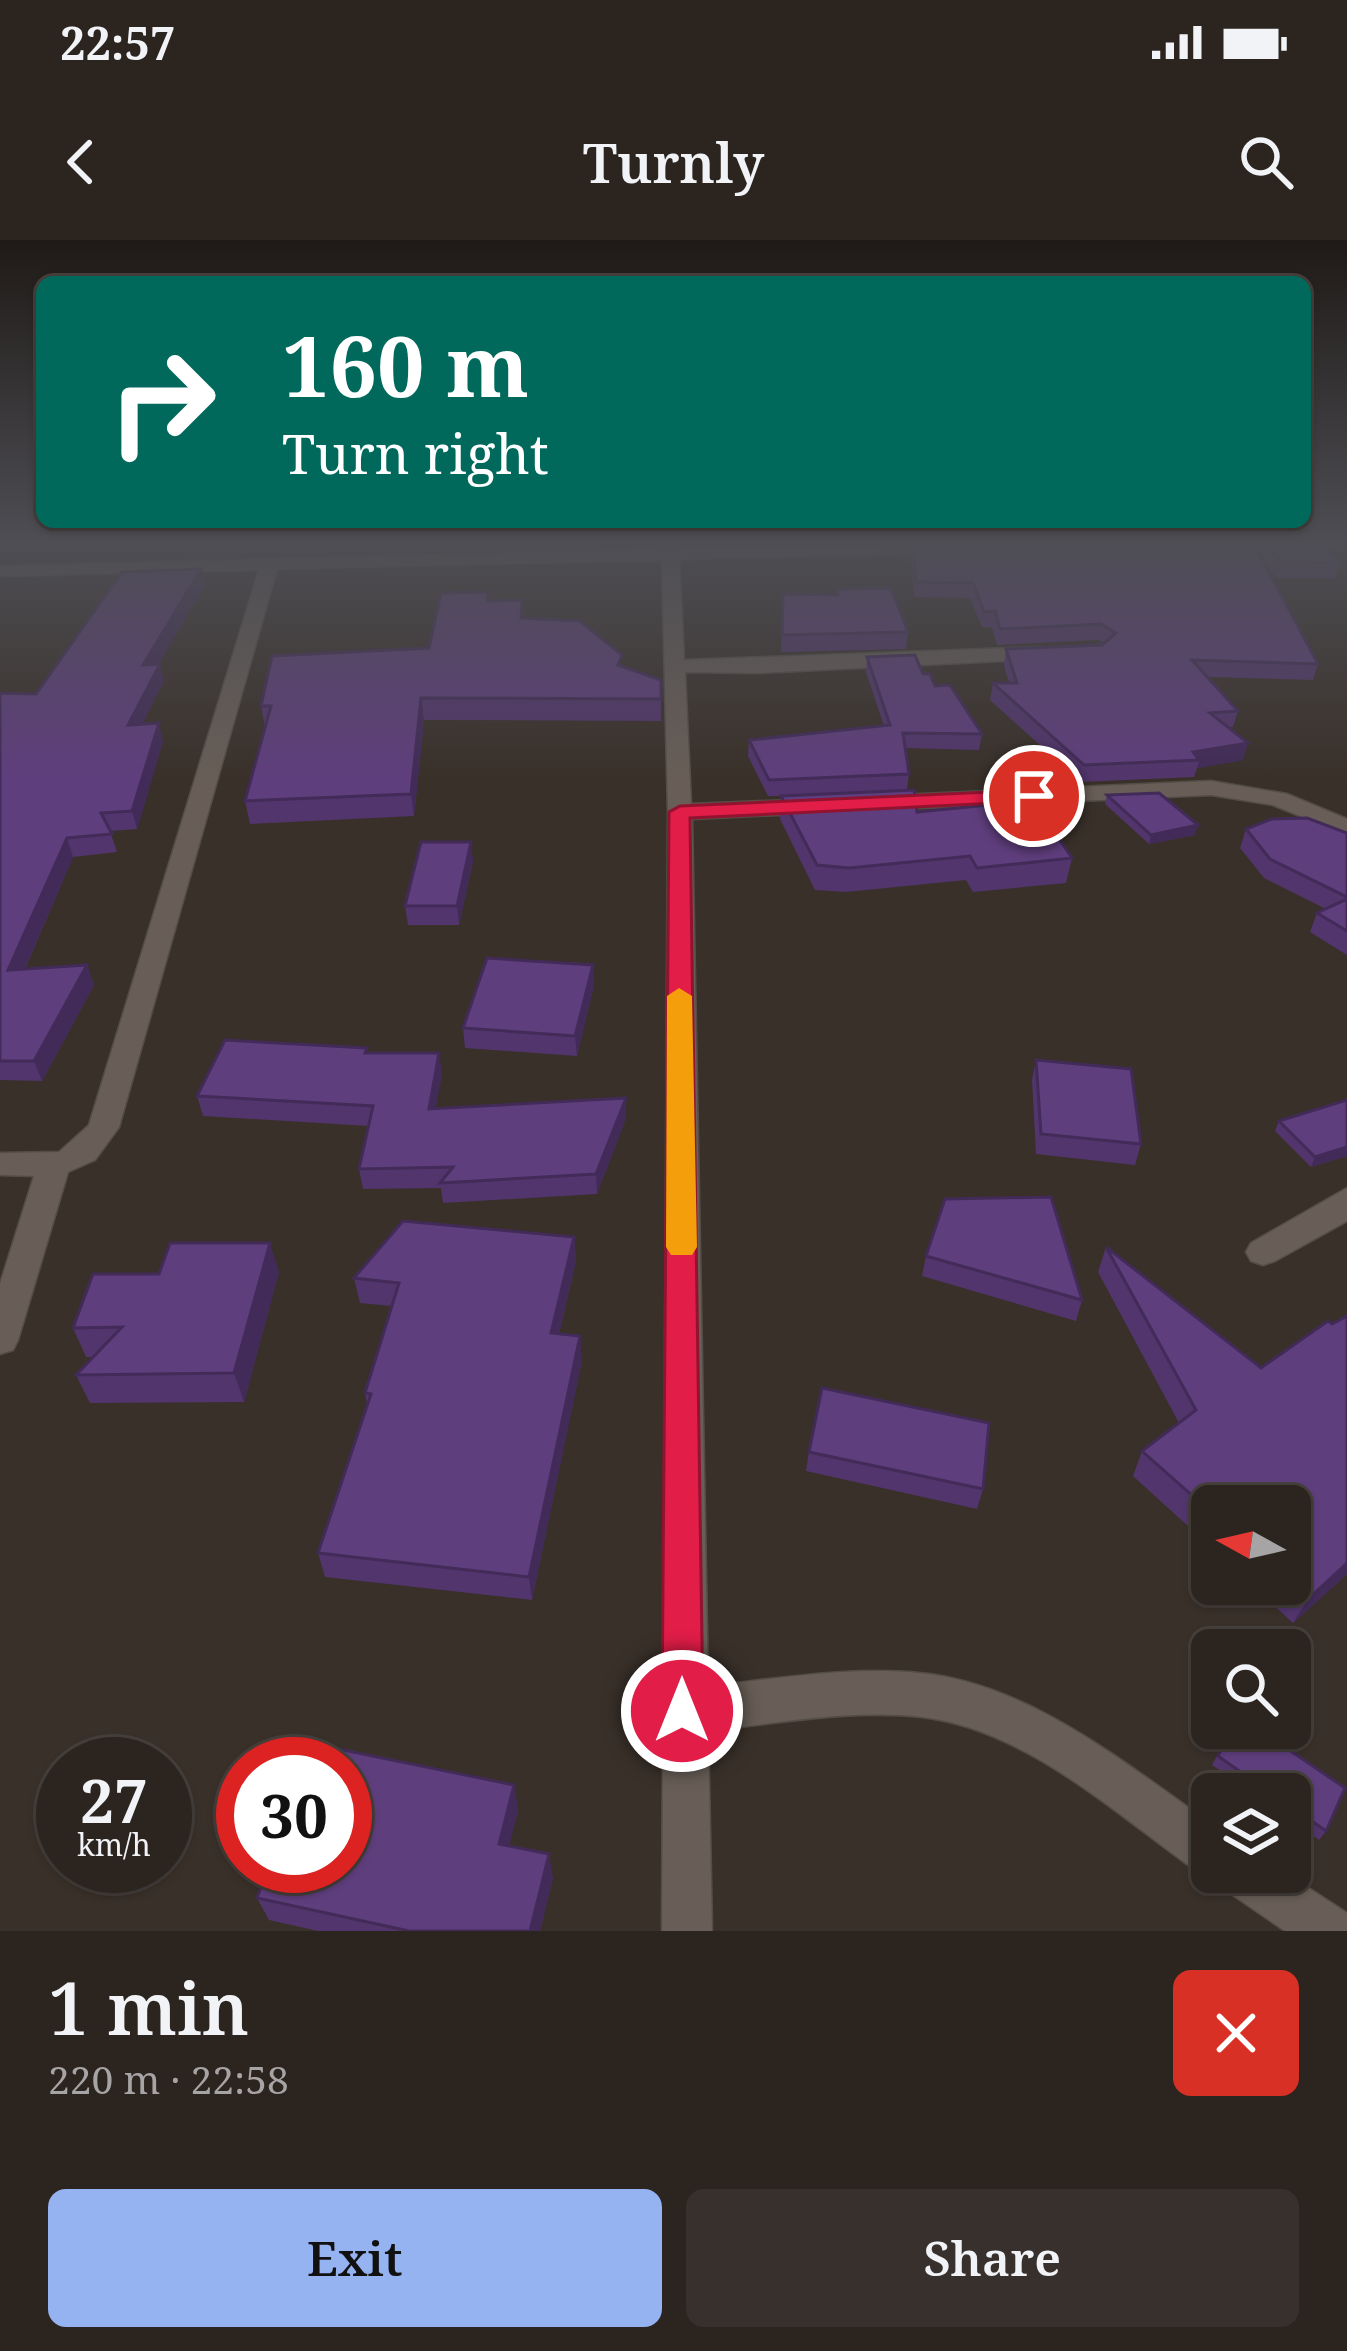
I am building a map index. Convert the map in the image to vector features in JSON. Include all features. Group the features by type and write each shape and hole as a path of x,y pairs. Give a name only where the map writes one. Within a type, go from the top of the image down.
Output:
{"street":[{"path":"0,1163 55,1165 84,1156 104,1126 252,623"},
{"path":"673,623 680,812 682,1711 687,1931"},
{"path":"676,666 758,667 1054,652"},
{"path":"680,812 1210,788 1279,799 1347,828"},
{"path":"0,1340 55,1165"},
{"path":"1263,1252 1337,1211 1347,1200"},
{"path":"682,1711 926,1695 985,1713 1046,1741 1191,1839"},
{"path":"1272,1893 1329,1931"}],"building":[{"path":"86,623 168,623 143,665 160,664 128,725 159,723 132,811 101,813 112,834 67,838 8,970 87,965 34,1061 0,1061 0,693 36,694"},
{"path":"434,623 582,623 622,655 618,665 661,680 661,699 421,698 411,794 245,801 271,706 261,706 272,656 429,648"},
{"path":"782,623 904,623 908,632 782,635"},
{"path":"998,623 1296,623 1318,664 1192,660 1238,711 1210,713 1248,743 1193,752 1199,760 1084,765 993,683 1017,683 1006,649 1102,645 1116,633 1101,624 1000,629"},
{"path":"915,655 935,686 950,685 982,734 903,733 909,774 769,780 749,740 890,725 867,657"},
{"path":"914,790 917,812 988,805 1002,828 1049,824 1072,858 977,868 970,856 849,868 817,865 781,796"},
{"path":"1159,793 1198,825 1151,835 1107,795"},
{"path":"1307,818 1347,833 1347,897 1270,859 1246,829 1272,819"},
{"path":"421,842 471,842 457,906 405,906"},
{"path":"1347,899 1347,931 1317,913"},
{"path":"487,958 593,965 575,1036 463,1028"},
{"path":"225,1040 367,1048 365,1053 439,1053 429,1109 626,1098 596,1174 440,1183 453,1167 359,1169 373,1106 197,1096"},
{"path":"1036,1060 1131,1069 1141,1144 1041,1134"},
{"path":"1347,1100 1347,1147 1315,1157 1279,1121"},
{"path":"1051,1197 1082,1300 926,1256 945,1199"},
{"path":"403,1221 574,1237 551,1333 580,1336 529,1577 318,1553 371,1394 365,1393 399,1283 354,1278"},
{"path":"170,1243 270,1243 234,1373 76,1375 122,1327 73,1328 93,1274 159,1274"},
{"path":"1106,1247 1261,1368 1328,1321 1332,1324 1347,1316 1347,1563 1311,1596 1311,1485 1191,1485 1191,1494 1142,1451 1196,1410"},
{"path":"822,1388 989,1423 983,1489 809,1452"},
{"path":"1222,1749 1288,1749 1345,1788 1326,1831 1311,1821 1311,1773 1242,1773 1218,1756"},
{"path":"372,1756 514,1785 499,1844 549,1854 530,1931 409,1931 257,1898 259,1893 372,1893"}],"slow traffic":[{"path":"679,996 682,1247"}],"route":[{"path":"682,1711 680,812 1034,796"}]}
